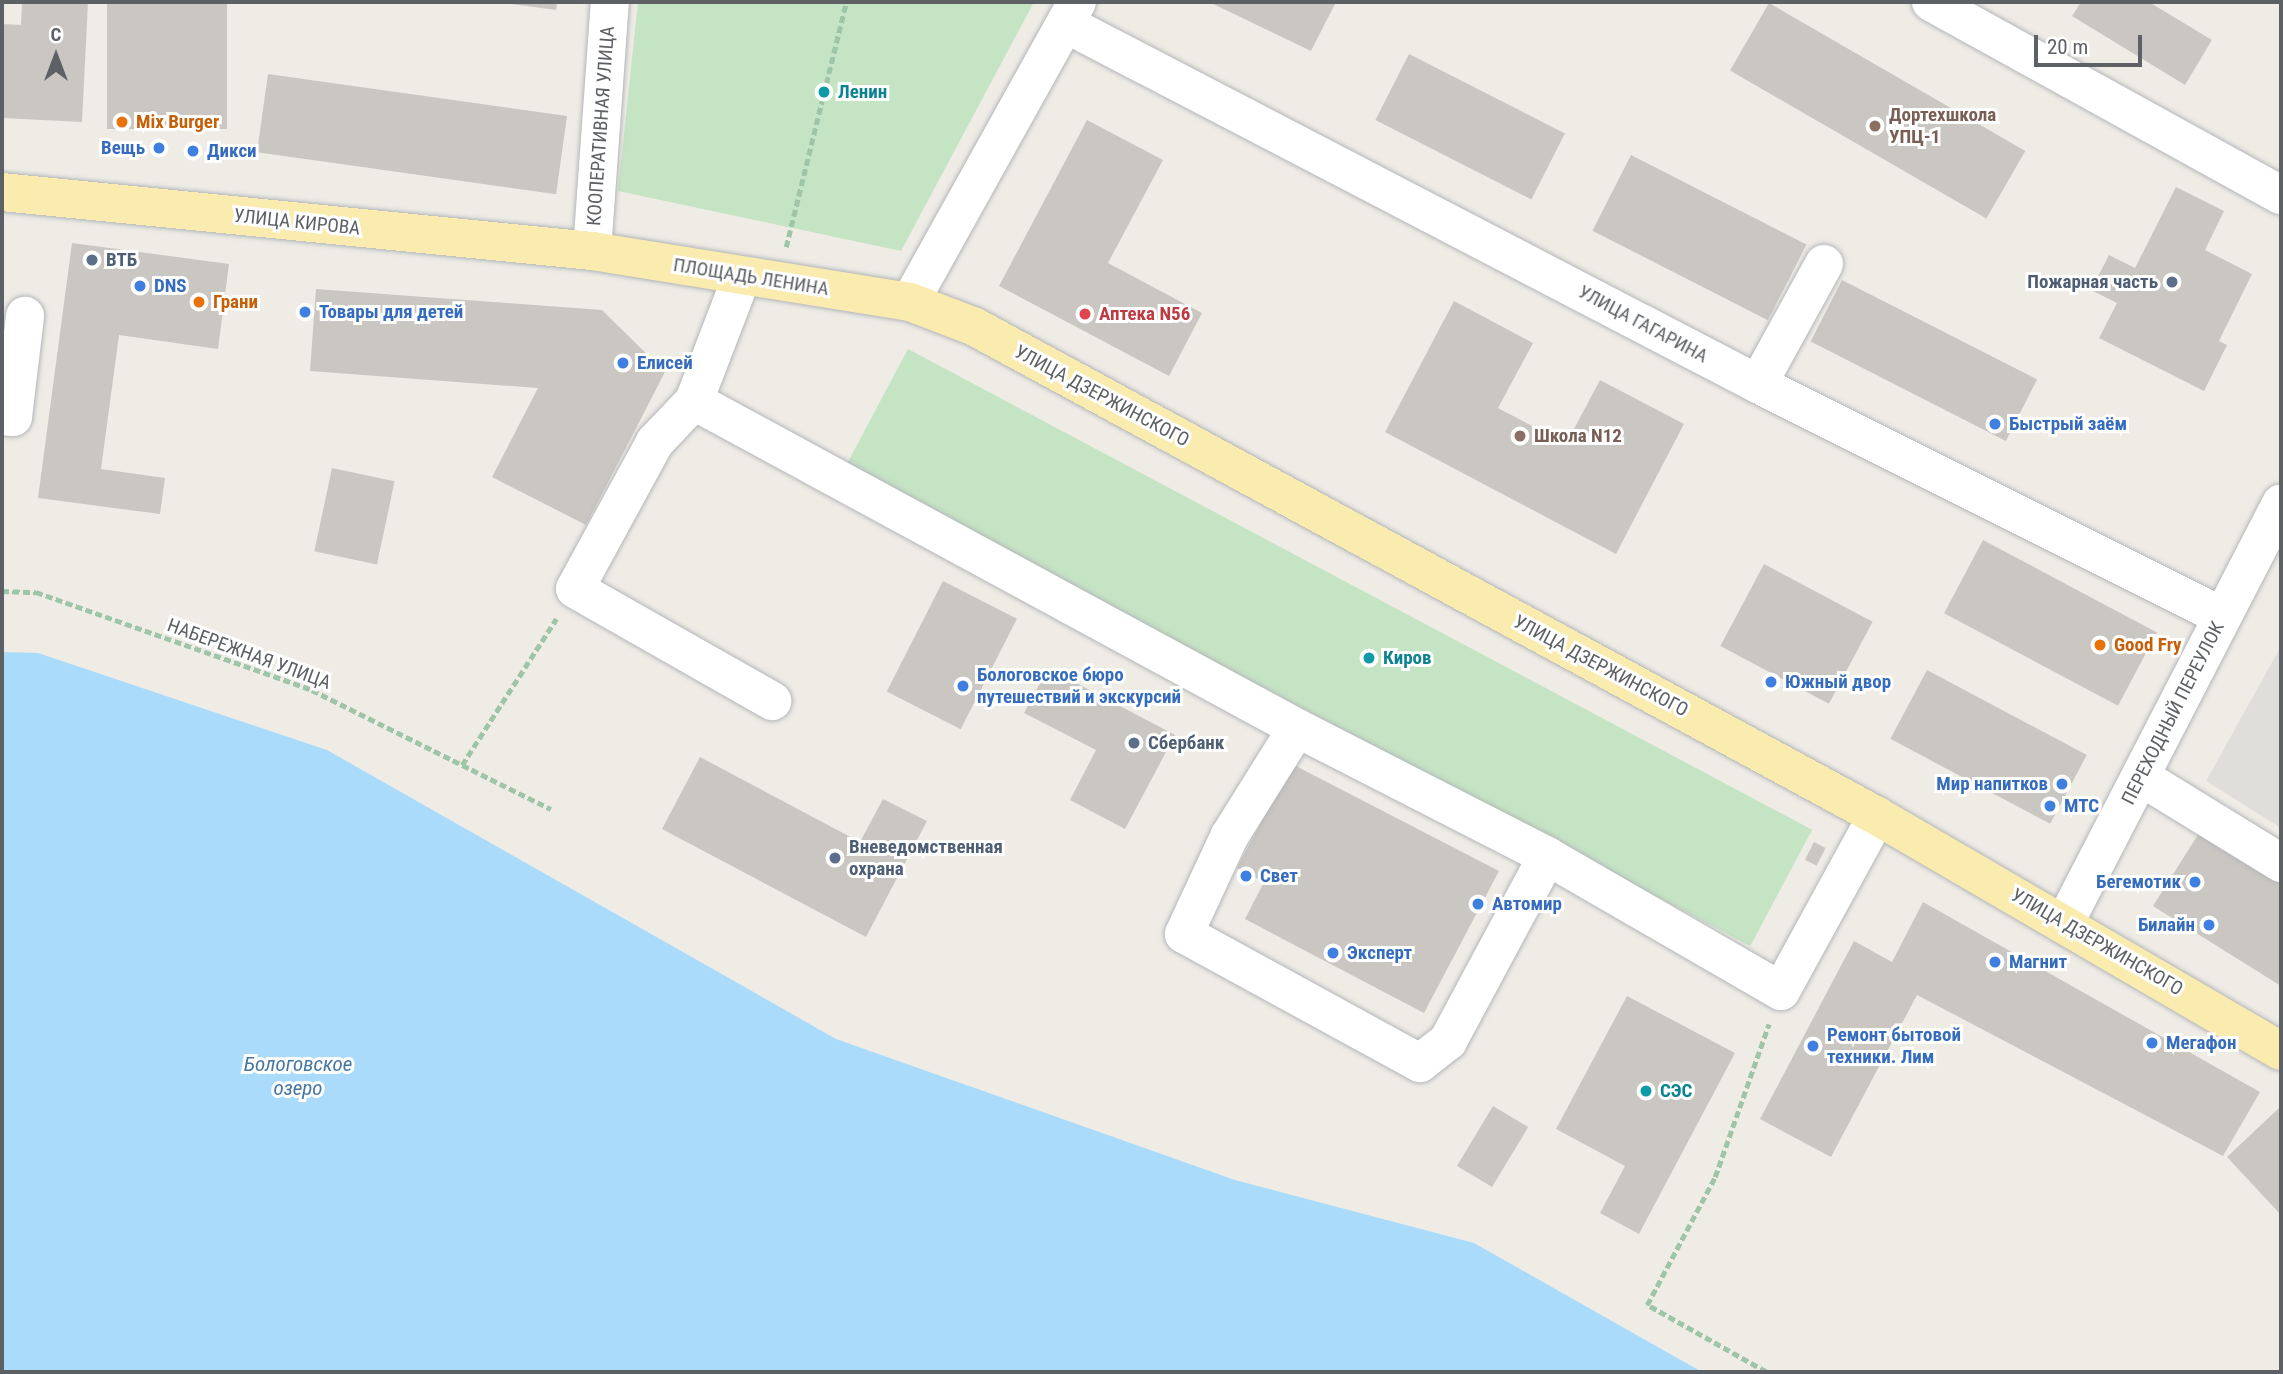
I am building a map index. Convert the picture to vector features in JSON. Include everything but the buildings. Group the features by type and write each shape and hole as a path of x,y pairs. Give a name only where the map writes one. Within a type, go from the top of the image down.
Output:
{"main road":[{"name":"УЛИЦА КИРОВА","path":"2,192 592,251"},
{"name":"ПЛОЩАДЬ ЛЕНИНА","path":"592,251 910,302"},
{"name":"УЛИЦА ДЗЕРЖИНСКОГО","path":"910,302 975,327 1877,816 2065,922 2281,1051"}],"street":[{"name":"КООПЕРАТИВНАЯ УЛИЦА","path":"592,251 610,2"},
{"path":"1931,2 2281,195"},
{"path":"910,302 1073,13"},
{"name":"УЛИЦА ГАГАРИНА","path":"1073,13 1758,384 2221,616"},
{"path":"1758,384 1824,264"},
{"path":"760,279 694,401 655,442 575,589 772,701"},
{"path":"2,416 13,417 25,316"},
{"path":"694,401 1297,728 1547,856 1781,991 1877,816"},
{"name":"ПЕРЕХОДНЫЙ ПЕРЕУЛОК","path":"2065,922 2281,503"},
{"path":"1297,728 1228,837 1184,934 1420,1063 1448,1041 1547,856"},
{"path":"2141,778 2281,863"}],"path":[{"path":"760,279 846,2"},
{"path":"462,765 575,589"},
{"name":"НАБЕРЕЖНАЯ УЛИЦА","path":"2,591 36,592 312,690 551,809"},
{"path":"1766,1372 1647,1305 1715,1177 1781,991"}],"shaded area":[{"path":"2281,646 2281,828 2206,781"}],"green space":[{"path":"638,2 1034,2 901,251 618,191"},
{"path":"908,349 1812,830 1750,946 846,466"}],"water":[{"name":"Бологовское озеро","path":"2,652 38,653 327,750 836,1039 1235,1180 1474,1243 1702,1372 2,1372"}],"place":[{"name":"Ленин","path":"824,92"},
{"name":"Mix Burger","path":"122,122"},
{"name":"Дортехшкола УПЦ-1","path":"1875,126"},
{"name":"Вещь","path":"159,148"},
{"name":"Дикси","path":"193,151"},
{"name":"ВТБ","path":"92,260"},
{"name":"Пожарная часть","path":"2172,282"},
{"name":"DNS","path":"140,286"},
{"name":"Грани","path":"199,302"},
{"name":"Товары для детей","path":"305,312"},
{"name":"Аптека N56","path":"1085,314"},
{"name":"Елисей","path":"623,363"},
{"name":"Быстрый заём","path":"1995,424"},
{"name":"Школа N12","path":"1520,436"},
{"name":"Good Fry","path":"2100,645"},
{"name":"Киров","path":"1369,658"},
{"name":"Южный двор","path":"1771,682"},
{"name":"Бологовское бюро путешествий и экскурсий","path":"963,686"},
{"name":"Сбербанк","path":"1134,743"},
{"name":"Мир напитков","path":"2062,784"},
{"name":"МТС","path":"2050,806"},
{"name":"Вневедомственная охрана","path":"835,858"},
{"name":"Свет","path":"1246,876"},
{"name":"Бегемотик","path":"2195,882"},
{"name":"Автомир","path":"1478,904"},
{"name":"Билайн","path":"2209,925"},
{"name":"Эксперт","path":"1333,953"},
{"name":"Магнит","path":"1995,962"},
{"name":"Мегафон","path":"2152,1043"},
{"name":"Ремонт бытовой техники. Лим","path":"1813,1046"},
{"name":"СЭС","path":"1646,1091"}]}
